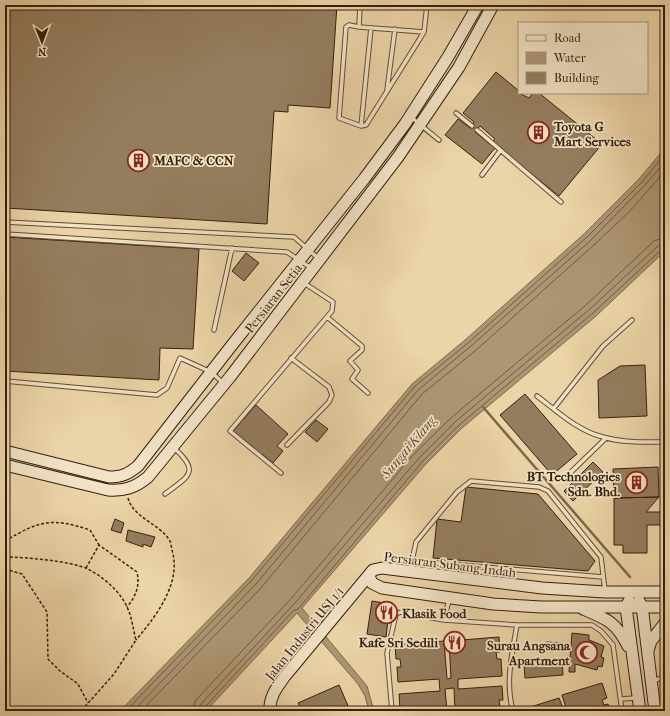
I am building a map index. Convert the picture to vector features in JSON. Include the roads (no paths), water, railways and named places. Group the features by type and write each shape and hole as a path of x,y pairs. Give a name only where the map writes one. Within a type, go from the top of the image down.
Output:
{"street":[{"name":"Persiaran Setia","path":"124,475 138,466 364,179 410,116 448,57 476,6"},
{"name":"Persiaran Setia","path":"126,490 140,484 173,447 303,283 421,125 459,67 491,9"},
{"path":"5,452 109,477 124,475 126,490 108,490 5,465"},
{"name":"Persiaran Subang Indah","path":"665,592 605,592 512,585 412,567 382,568 373,570 369,576 372,583 382,588 493,604 541,608 665,607"},
{"name":"Jalan Industri USJ 1/1","path":"270,711 270,701 273,694 326,626 369,576"},
{"path":"634,592 642,606 655,711"},
{"path":"634,592 626,607 637,698 640,711"},
{"path":"579,607 603,617 616,625 631,652"},
{"path":"647,654 651,641 665,623"}],"lane":[{"path":"359,27 360,5"},
{"path":"424,32 346,27 339,118 361,126 366,125 424,32 427,5"},
{"path":"476,6 491,9"},
{"path":"361,126 371,28"},
{"path":"386,92 395,30"},
{"path":"456,113 472,126"},
{"path":"410,116 439,140"},
{"path":"477,130 561,202"},
{"path":"482,175 500,151"},
{"path":"5,222 294,237 320,260"},
{"path":"5,234 287,252 313,269"},
{"path":"214,330 232,248"},
{"path":"281,473 230,430 332,311 333,302 303,283"},
{"path":"327,317 362,346 362,350 350,361 358,370 352,379 368,394"},
{"path":"554,408 603,346 632,320"},
{"path":"5,381 157,395 166,388 180,358 211,372 224,384"},
{"path":"287,445 329,402 332,394 328,388 291,358"},
{"path":"537,396 583,429 606,438 628,441 665,442"},
{"path":"569,474 606,438"},
{"path":"165,494 188,476 190,468 187,459 173,447"},
{"path":"603,577 412,567 416,542 464,485 471,481 531,486 548,491 601,557 605,592"},
{"path":"444,620 450,597"},
{"path":"392,711 387,653 396,614 401,612 444,620 517,625 592,625 601,631 613,645 622,711"},
{"path":"513,711 509,688 510,663 517,625"},
{"path":"651,682 665,676"},
{"path":"621,700 637,698"}],"water":[{"name":"Sungai Klang","path":"665,148 665,251 596,316 462,428 425,465 302,608 367,686 374,711 369,711 365,696 358,684 297,613 206,711 120,711 249,578 412,384 465,340 584,234 639,179"}],"waterway":[{"path":"483,407 630,577"}],"place":[{"name":"Toyota G Mart Services","path":"539,133"},
{"name":"MAFC & CCN","path":"138,160"},
{"name":"BT Technologies Sdn. Bhd.","path":"636,483"},
{"name":"Klasik Food","path":"387,613"},
{"name":"Kafe Sri Sedili","path":"454,642"},
{"name":"Surau Angsana Apartment","path":"586,652"}]}
